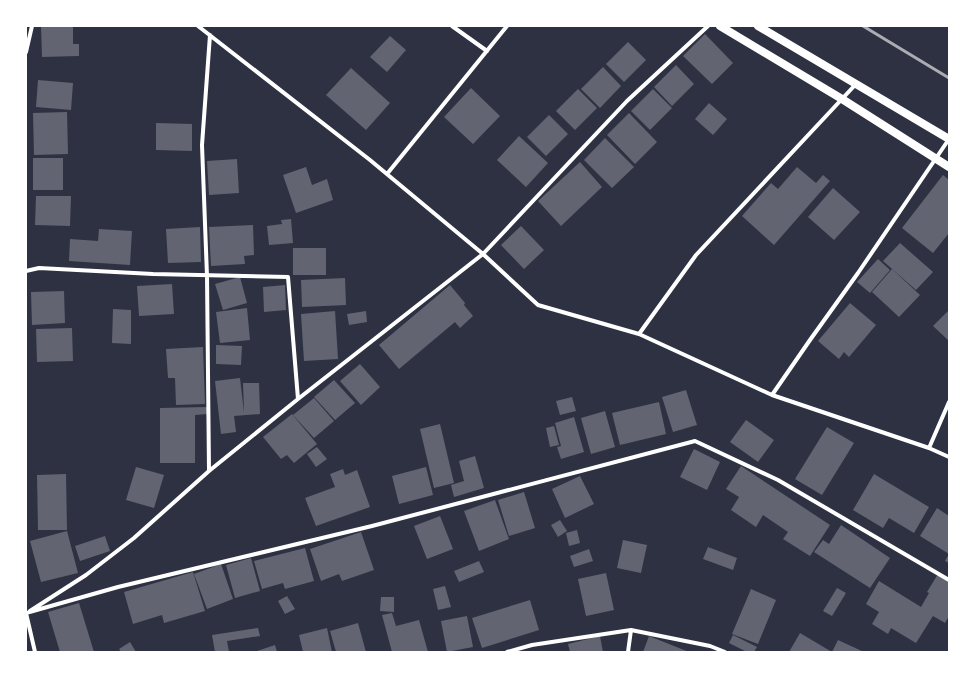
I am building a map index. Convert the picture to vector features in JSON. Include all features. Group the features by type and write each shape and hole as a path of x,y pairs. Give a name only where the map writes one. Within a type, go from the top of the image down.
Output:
{"main road":[{"path":"720,26 842,99 935,159 949,166"},
{"path":"758,26 949,139"}],"street":[{"path":"26,52 32,26"},
{"path":"198,26 387,174 483,254 538,305 639,334 772,395 929,448 949,457"},
{"path":"452,26 487,52"},
{"path":"387,174 507,26"},
{"path":"708,26 627,101 483,254 209,471 134,538 86,575 26,613 118,587 372,526 695,441 778,480 949,580"},
{"path":"209,471 207,276 202,145 210,35"},
{"path":"639,334 696,255 856,83"},
{"path":"772,395 858,274 949,139"},
{"path":"26,271 39,268 117,273 288,277 298,399"},
{"path":"929,448 949,402"},
{"path":"26,613 35,652"},
{"path":"628,652 631,630"},
{"path":"507,652 532,645 631,630 710,646 726,652"}],"building":[{"path":"41,26 73,26 73,44 79,44 79,56 42,57"},
{"path":"705,34 733,63 712,84 683,56"},
{"path":"390,36 406,50 387,72 370,57"},
{"path":"628,42 646,60 624,82 606,64"},
{"path":"676,65 694,84 672,106 654,87"},
{"path":"603,67 621,86 600,108 581,89"},
{"path":"351,68 390,103 366,130 326,95"},
{"path":"38,80 73,83 71,110 36,107"},
{"path":"471,88 500,116 473,144 444,117"},
{"path":"578,89 597,108 575,130 556,111"},
{"path":"653,89 672,108 650,130 631,111"},
{"path":"709,103 727,119 713,135 695,119"},
{"path":"67,112 68,154 34,155 33,113"},
{"path":"629,113 657,142 635,164 607,135"},
{"path":"549,115 568,134 546,156 527,137"},
{"path":"156,123 192,124 192,151 156,150"},
{"path":"519,136 548,163 526,187 497,160"},
{"path":"605,138 634,167 612,188 584,160"},
{"path":"33,158 63,158 63,190 33,190"},
{"path":"237,159 239,193 209,195 207,161"},
{"path":"580,162 602,187 561,226 538,201"},
{"path":"306,167 312,185 327,179 333,200 296,213 283,175"},
{"path":"797,167 816,183 823,175 830,181 774,245 742,216 771,183 778,189"},
{"path":"943,175 949,180 949,233 933,253 902,228"},
{"path":"833,188 860,212 834,240 808,217"},
{"path":"36,196 71,196 70,226 35,225"},
{"path":"291,219 293,243 269,245 267,226 282,224 281,220"},
{"path":"253,225 254,255 244,256 245,264 211,266 209,227"},
{"path":"521,226 544,250 524,269 501,245"},
{"path":"200,227 201,262 168,263 166,229"},
{"path":"99,229 132,231 130,265 69,261 70,239 98,241"},
{"path":"900,243 933,272 916,290 883,261"},
{"path":"293,248 326,248 326,275 293,275"},
{"path":"878,259 890,270 870,293 857,282"},
{"path":"892,269 920,295 899,317 872,292"},
{"path":"240,277 247,303 223,310 215,284"},
{"path":"345,278 346,305 302,307 301,280"},
{"path":"172,284 174,314 139,316 137,286"},
{"path":"285,285 286,310 264,312 263,287"},
{"path":"450,285 465,303 464,305 473,316 460,328 455,322 399,369 379,345"},
{"path":"64,291 65,323 32,325 31,292"},
{"path":"850,303 876,325 849,357 844,352 839,359 818,341"},
{"path":"247,308 250,340 220,343 216,312"},
{"path":"113,309 131,310 131,344 112,343"},
{"path":"949,310 949,341 933,326"},
{"path":"335,311 338,359 304,361 301,314"},
{"path":"366,311 367,322 349,325 347,314"},
{"path":"72,328 73,361 37,362 36,329"},
{"path":"216,345 242,346 241,365 216,364"},
{"path":"203,347 205,404 176,405 175,378 168,378 166,349"},
{"path":"360,364 380,387 361,405 340,381"},
{"path":"240,378 244,413 243,383 259,383 260,414 234,416 236,432 221,434 215,381"},
{"path":"334,380 355,403 335,420 314,397"},
{"path":"686,390 697,425 673,432 662,397"},
{"path":"572,397 576,411 560,415 556,401"},
{"path":"314,398 334,421 314,438 293,415"},
{"path":"659,402 666,434 620,445 612,413"},
{"path":"207,407 208,414 195,415 195,463 160,463 160,408"},
{"path":"605,411 615,447 591,454 581,418"},
{"path":"292,414 317,444 294,463 287,455 281,459 263,437"},
{"path":"574,417 584,452 561,459 557,447 561,446 555,423"},
{"path":"746,420 774,440 758,462 730,442"},
{"path":"440,424 454,483 434,488 420,429"},
{"path":"554,426 559,445 550,447 546,428"},
{"path":"827,427 854,443 822,495 795,479"},
{"path":"317,447 327,459 316,467 307,454"},
{"path":"694,449 720,462 707,490 680,477"},
{"path":"475,456 484,488 454,497 451,485 464,481 459,461"},
{"path":"741,466 830,525 810,556 783,539 788,532 763,515 756,527 731,510 739,497 726,489"},
{"path":"136,467 164,475 154,508 126,500"},
{"path":"426,467 433,495 399,504 392,476"},
{"path":"343,469 345,475 357,470 370,507 316,526 305,498 335,487 330,474"},
{"path":"66,474 67,530 38,530 37,475"},
{"path":"874,474 929,507 914,533 889,518 883,528 853,510"},
{"path":"580,476 594,504 565,518 552,489"},
{"path":"524,492 535,528 509,536 498,500"},
{"path":"495,500 509,539 479,551 464,511"},
{"path":"937,508 949,516 949,554 920,536"},
{"path":"440,516 453,549 427,559 414,526"},
{"path":"560,520 567,531 558,537 551,525"},
{"path":"841,525 890,558 870,588 814,552 823,540 829,544"},
{"path":"577,530 580,543 569,546 566,533"},
{"path":"67,531 78,573 41,582 30,541"},
{"path":"361,532 374,570 342,581 339,574 321,581 310,549"},
{"path":"105,536 110,551 80,561 75,546"},
{"path":"623,540 647,545 641,573 617,568"},
{"path":"708,547 737,558 733,570 703,559"},
{"path":"305,548 314,581 285,589 283,583 262,589 254,561"},
{"path":"589,549 593,561 574,567 570,556"},
{"path":"949,554 949,563 945,561"},
{"path":"251,558 260,591 235,598 226,565"},
{"path":"479,561 484,572 459,582 454,571"},
{"path":"221,564 233,599 207,609 194,574"},
{"path":"193,572 205,611 164,623 162,615 133,624 124,592"},
{"path":"606,573 614,610 586,616 578,579"},
{"path":"938,574 949,581 949,616 945,623 933,616 916,643 891,628 888,634 872,624 879,612 866,604 879,581 921,607 929,593 927,592"},
{"path":"445,586 451,607 438,610 433,589"},
{"path":"837,588 846,593 832,616 823,611"},
{"path":"751,589 776,600 758,644 732,634"},
{"path":"287,596 295,609 285,614 278,601"},
{"path":"381,597 394,597 394,612 380,611"},
{"path":"530,600 539,630 482,648 472,618"},
{"path":"79,603 94,652 60,652 48,612"},
{"path":"392,613 396,626 419,620 428,652 392,652 382,615"},
{"path":"467,616 473,647 447,652 441,621"},
{"path":"358,623 366,652 336,652 330,631"},
{"path":"258,628 260,636 227,641 229,652 215,652 212,635"},
{"path":"327,628 332,652 303,652 299,635"},
{"path":"800,633 832,652 789,652"},
{"path":"733,635 757,647 754,652 747,652 729,643"},
{"path":"600,636 603,652 570,652 568,644"},
{"path":"649,636 689,652 643,652"},
{"path":"838,640 864,652 832,652"},
{"path":"130,642 136,652 121,652 119,649"},
{"path":"275,645 277,652 254,652"}],"railway":[{"path":"863,26 949,78"}]}
